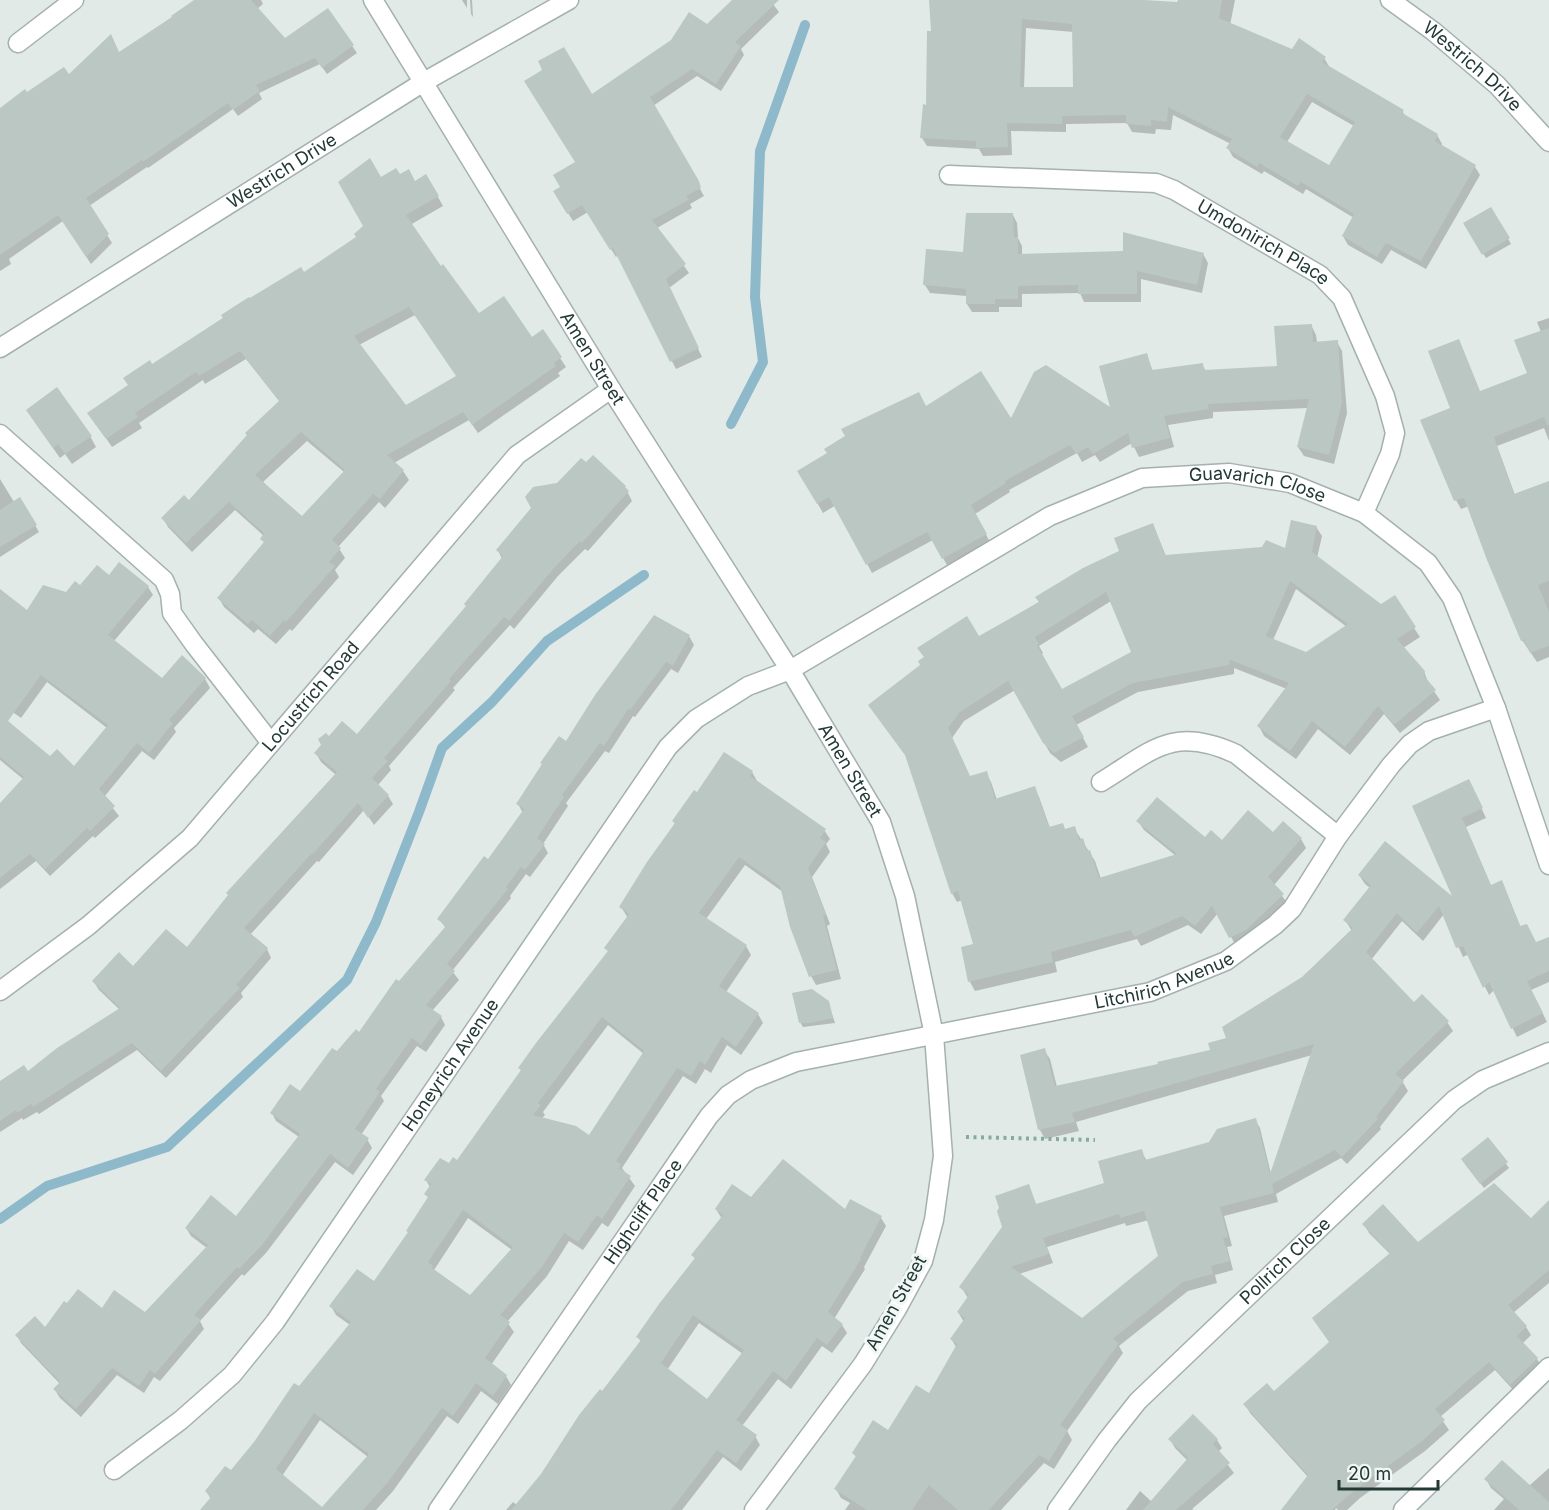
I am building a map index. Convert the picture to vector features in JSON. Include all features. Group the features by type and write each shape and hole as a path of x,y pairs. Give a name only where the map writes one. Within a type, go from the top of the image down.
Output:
{"street":[{"path":"18,43 74,0"},
{"name":"Amen Street","path":"373,0 610,389 790,670 881,822 905,896 934,1035 943,1156 934,1220 923,1261 863,1364 754,1510"},
{"name":"Westrich Drive","path":"0,348 422,83 569,0"},
{"name":"Westrich Drive","path":"1390,0 1433,31 1497,85 1549,142"},
{"name":"Umdonirich Place","path":"949,175 1156,183 1174,190 1320,275 1342,298 1385,396 1395,433 1390,454 1364,513"},
{"name":"Locustrich Road","path":"0,992 88,926 190,838 517,455 610,389"},
{"path":"0,434 164,580 170,594 172,613 272,743"},
{"name":"Guavarich Close","path":"790,670 1050,516 1142,478 1229,473 1290,483 1364,513 1428,563 1452,598 1496,708 1549,865"},
{"name":"Honeyrich Avenue","path":"114,1470 181,1420 232,1375 275,1322 668,747 696,718 748,686 790,670"},
{"name":"Litchirich Avenue","path":"934,1035 1150,993 1226,961 1275,925 1292,909 1338,836 1390,765 1410,744 1429,731 1496,708"},
{"path":"1101,782 1162,745 1179,740 1218,746 1236,754 1338,836"},
{"name":"Highcliff Place","path":"438,1510 709,1116 728,1095 751,1080 796,1062 934,1035"},
{"name":"Pollrich Close","path":"1057,1510 1138,1401 1454,1100 1483,1080 1549,1052"},
{"path":"1403,1510 1549,1367"}],"path":[{"path":"941,1137 1095,1140"}],"building":[{"path":"194,0 251,0 285,38 328,8 354,45 322,68 315,58 256,85 260,91 233,110 228,103 86,198 109,234 86,257 58,215 0,255 0,108 25,89 27,92 64,67 69,74 111,34 119,52"},
{"path":"732,0 779,0 735,42 741,46 716,84 692,69 650,97 701,188 686,196 689,200 652,220 686,264 666,279 699,348 670,362 613,248 610,250 582,205 567,214 553,191 560,187 553,175 575,162 524,81 542,70 538,61 564,47 592,94 671,40 689,12 707,24"},
{"path":"929,0 1177,2 1178,0 1222,0 1219,18 1292,49 1299,38 1326,57 1322,62 1404,110 1402,113 1438,134 1435,141 1476,165 1421,261 1386,243 1377,257 1342,236 1354,214 1301,182 1298,186 1259,163 1257,167 1226,148 1232,139 1168,107 1167,122 1151,120 1151,126 1126,124 1126,115 1062,116 1062,124 1007,123 1008,147 976,148 976,141 920,138 923,104 926,105 927,31 931,31","holes":["1022,19 1072,24 1073,87 1020,87","1307,94 1355,122 1329,165 1280,137"]},
{"path":"370,158 381,177 396,168 400,174 409,169 415,181 426,174 439,196 406,215 441,266 443,264 479,313 504,296 532,337 543,329 562,357 554,363 556,366 472,425 463,412 387,455 404,470 380,499 373,494 332,540 341,548 329,562 335,566 286,622 284,620 270,636 252,620 248,624 217,598 264,542 260,539 264,533 229,502 186,543 161,518 184,495 189,500 247,435 245,433 279,401 240,351 199,376 196,372 135,413 138,417 106,439 87,413 128,385 123,378 150,360 152,364 223,318 221,315 249,297 301,267 304,272 356,237 354,234 363,226 338,182","holes":["409,307 456,376 406,405 354,336","301,432 345,470 302,516 255,475"]},
{"path":"1491,207 1510,238 1482,255 1463,223"},
{"path":"966,213 1013,213 1014,237 1018,237 1018,254 1123,251 1123,232 1204,253 1197,285 1137,271 1137,294 1078,294 1078,285 1018,286 1018,299 995,299 995,304 966,304 966,289 923,285 926,249 963,252"},
{"path":"1312,324 1313,342 1338,340 1342,403 1329,455 1297,447 1309,399 1208,404 1209,409 1164,416 1170,438 1132,448 1128,433 1093,454 1088,447 1076,454 1070,445 1005,481 1006,483 971,505 987,534 942,559 927,532 866,565 829,497 817,504 797,471 827,453 824,449 845,436 841,429 919,392 926,406 981,371 1011,418 1034,372 1046,365 1110,407 1099,366 1147,353 1152,370 1203,363 1204,370 1277,366 1274,326"},
{"path":"1549,328 1549,425 1544,417 1494,437 1514,494 1549,481 1549,581 1538,585 1549,612 1549,646 1530,653 1524,640 1521,641 1464,498 1454,501 1420,420 1450,408 1428,351 1459,339 1480,391 1527,373 1514,340"},
{"path":"57,387 92,436 65,454 58,444 53,448 26,410"},
{"path":"593,455 629,491 582,543 580,541 554,568 509,621 504,617 384,758 388,761 372,778 389,795 368,818 358,803 244,928 268,948 236,985 240,988 161,1071 132,1043 33,1107 31,1104 17,1113 16,1110 0,1121 0,1081 24,1065 28,1071 57,1048 120,1008 92,981 119,952 133,966 166,929 187,947 228,895 226,893 337,772 314,753 321,745 318,739 326,733 329,736 342,721 357,734 466,606 464,604 503,556 496,550 531,508 525,497 533,487 557,483 581,458 586,462"},
{"path":"20,497 37,525 0,547 0,510"},
{"path":"1291,520 1317,526 1312,552 1381,604 1395,595 1416,627 1397,639 1425,671 1424,676 1436,690 1394,725 1378,706 1345,747 1312,721 1290,751 1257,726 1289,683 1230,660 1229,665 1133,683 1072,716 1084,737 1054,753 1043,743 1008,681 960,712 948,728 970,776 987,771 995,799 1035,786 1049,827 1063,823 1065,829 1075,826 1079,840 1083,838 1087,851 1090,850 1099,878 1177,854 1136,821 1157,797 1205,837 1211,830 1222,840 1248,810 1273,832 1283,821 1302,838 1268,877 1284,894 1246,930 1229,938 1212,906 1195,926 1182,916 1134,937 1131,930 1051,952 1053,962 968,982 961,947 973,944 958,891 951,894 905,755 868,705 920,665 918,661 924,657 917,648 967,616 979,636 1039,602 1035,597 1083,568 1119,551 1114,538 1153,523 1165,555 1262,547 1266,540 1285,548","holes":["1290,581 1348,624 1306,652 1266,636","1106,592 1131,652 1062,689 1037,645 1039,644 1035,637"]},
{"path":"119,562 149,586 108,635 162,678 182,655 206,678 169,720 173,723 149,753 137,743 99,789 115,806 90,831 87,828 45,869 30,854 0,878 0,803 24,777 0,757 0,589 27,610 43,585 66,592 75,581 80,585 97,565 109,575","holes":["41,675 108,725 74,766 57,749 50,756 8,721"]},
{"path":"654,615 690,635 673,666 666,662 630,710 628,709 604,746 600,743 562,795 564,797 537,838 545,844 525,870 521,867 506,887 508,889 447,964 455,971 426,1005 442,1016 421,1045 412,1038 376,1089 380,1092 355,1129 369,1138 348,1168 330,1154 262,1245 239,1269 237,1267 194,1315 201,1320 155,1374 150,1370 139,1386 112,1368 76,1409 53,1389 60,1382 15,1335 35,1316 45,1327 64,1301 67,1303 78,1289 102,1308 114,1290 145,1312 208,1245 185,1228 211,1195 236,1216 300,1134 270,1113 290,1084 300,1091 332,1048 337,1051 356,1029 359,1032 396,979 399,981 446,926 437,919 484,856 488,859 524,809 516,804 542,764 540,763 559,736 566,741 595,695"},
{"path":"724,752 753,771 750,776 826,829 820,838 826,842 808,868 826,915 823,916 837,970 809,977 790,927 780,886 739,857 699,913 747,945 719,986 759,1013 736,1047 722,1037 705,1065 700,1061 691,1076 677,1068 616,1161 621,1164 619,1168 631,1176 602,1219 597,1215 578,1242 564,1233 542,1267 500,1315 510,1322 485,1358 507,1375 493,1396 476,1383 453,1416 442,1408 388,1482 363,1510 200,1510 211,1497 205,1491 225,1466 231,1470 254,1442 294,1383 299,1386 351,1322 329,1306 357,1269 374,1281 408,1232 406,1231 428,1197 424,1194 431,1184 424,1180 440,1158 449,1163 453,1157 457,1160 521,1070 518,1068 536,1043 608,951 604,948 629,914 619,907 675,823 672,821 694,790 697,792","holes":["602,1017 644,1051 589,1135 576,1126 533,1115 541,1105 538,1103","463,1210 513,1247 470,1295 432,1268 433,1266 428,1262","314,1413 369,1454 322,1507 276,1469"]},
{"path":"1469,779 1483,808 1462,818 1491,885 1502,880 1520,926 1527,924 1536,942 1549,937 1549,971 1527,981 1543,1013 1511,1029 1489,982 1483,988 1463,946 1456,948 1439,906 1417,933 1397,913 1366,952 1414,1002 1422,994 1449,1021 1395,1074 1404,1081 1376,1117 1378,1119 1342,1157 1335,1150 1272,1184 1274,1193 1220,1207 1228,1237 1223,1238 1230,1261 1211,1266 1213,1274 1183,1282 1113,1339 1119,1343 1060,1425 1068,1430 1049,1461 1039,1455 989,1510 958,1510 929,1485 912,1510 867,1510 834,1489 856,1456 852,1453 873,1420 888,1430 916,1385 929,1393 957,1344 950,1339 965,1318 957,1312 969,1295 959,1287 1002,1227 995,1196 1029,1184 1036,1204 1104,1183 1098,1161 1142,1149 1145,1160 1209,1142 1217,1129 1256,1118 1270,1174 1314,1044 1072,1113 1075,1122 1038,1130 1020,1055 1045,1048 1055,1086 1158,1064 1157,1062 1210,1050 1208,1043 1226,1038 1222,1027 1302,977 1353,928 1343,920 1371,885 1358,875 1385,841 1452,896 1412,806","holes":["1144,1211 1158,1256 1082,1318 1011,1267 1049,1254 1043,1238 1119,1214 1120,1218"]},
{"path":"812,989 829,1001 833,1018 799,1023 792,993"},
{"path":"1488,1137 1508,1162 1480,1184 1461,1159"},
{"path":"783,1159 845,1209 850,1199 882,1216 861,1259 828,1312 843,1324 827,1345 817,1338 786,1381 773,1371 736,1420 757,1435 736,1463 717,1450 671,1510 511,1510 541,1474 579,1415 600,1389 602,1391 641,1340 636,1337 695,1258 691,1255 723,1215 715,1209 732,1184 751,1197","holes":["693,1315 744,1350 707,1399 661,1363"]},
{"path":"1494,1183 1531,1218 1549,1200 1549,1270 1508,1305 1527,1326 1517,1336 1538,1358 1510,1385 1489,1362 1435,1409 1445,1420 1421,1442 1355,1490 1332,1510 1281,1510 1308,1475 1243,1404 1267,1383 1274,1391 1329,1342 1312,1318 1390,1253 1362,1224 1383,1204 1418,1242"},
{"path":"1193,1414 1218,1439 1213,1444 1230,1463 1176,1510 1143,1510 1188,1458 1168,1439"},
{"path":"1502,1460 1549,1502 1549,1510 1519,1510 1484,1479"}],"waterway":[{"path":"731,424 763,362 755,297 760,151 805,25"},
{"path":"0,1219 47,1186 167,1147 347,980 376,922 442,748 492,702 547,641 644,575"}]}
